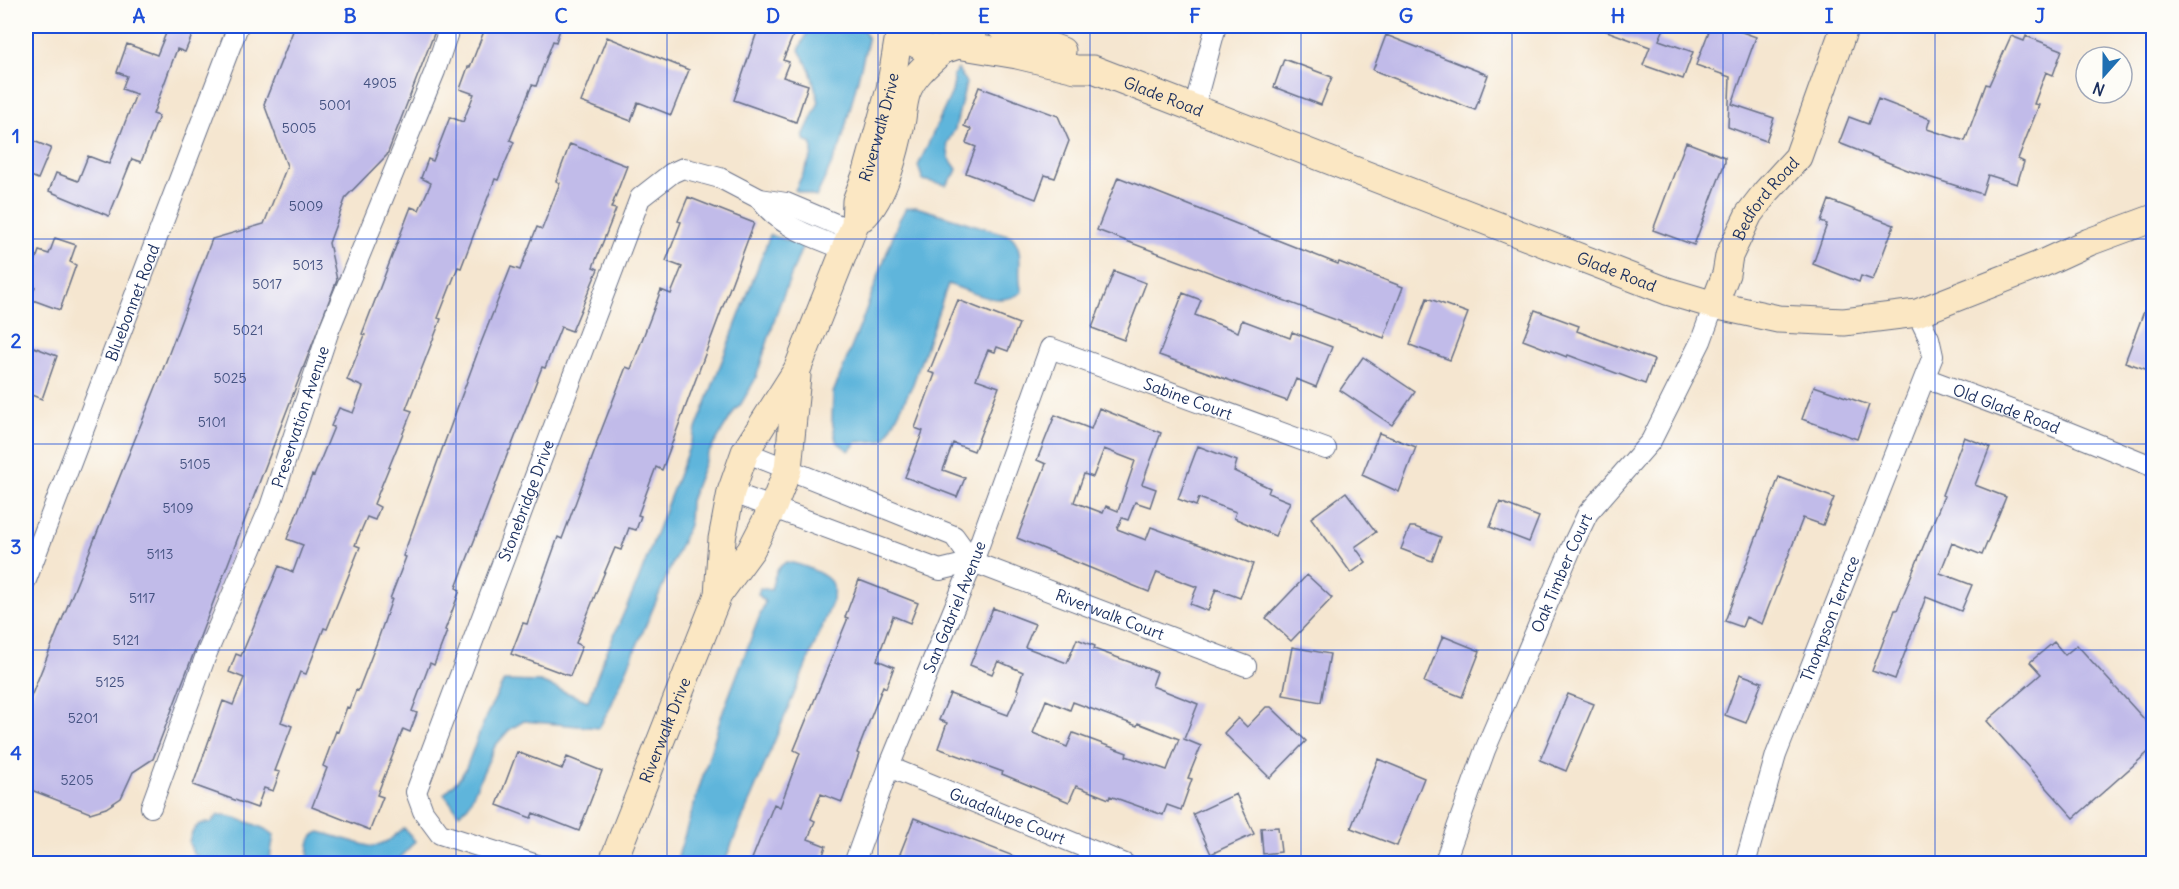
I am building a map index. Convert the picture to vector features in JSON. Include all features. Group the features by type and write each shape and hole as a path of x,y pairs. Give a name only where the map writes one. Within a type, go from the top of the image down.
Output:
{"street":[{"name":"Bluebonnet Road","path":"28,568 238,26"},
{"name":"Preservation Avenue","path":"151,807 206,655 270,507 329,330 435,71 450,26"},
{"path":"950,47 963,42 975,26"},
{"name":"Glade Road","path":"1000,26 1081,58 1093,69"},
{"path":"1194,108 1216,26"},
{"name":"Bedford Road","path":"1714,305 1726,274 1729,256 1749,214 1798,157 1845,26"},
{"name":"Glade Road","path":"899,27 908,38 925,49 950,47 1017,55 1076,69 1093,69 1657,287 1714,305 1778,319 1844,322 1917,313 2039,265 2089,242 2154,219"},
{"name":"Riverwalk Drive","path":"717,595 722,539 731,492 746,452 797,370 851,235 856,201 867,172 890,89 899,27"},
{"name":"Riverwalk Drive","path":"851,235 872,209 885,179 896,148 907,92 914,79 950,47"},
{"name":"Stonebridge Drive","path":"534,864 440,834 423,811 416,792 640,198 672,173 683,168 720,178 760,200 786,203 851,235"},
{"name":"Oak Timber Court","path":"1444,864 1485,750 1588,513 1651,441 1701,341 1714,305"},
{"path":"1917,313 1929,338 1933,356 1925,378"},
{"name":"Sabine Court","path":"1050,348 1326,449"},
{"name":"San Gabriel Avenue","path":"854,864 890,767 974,562 1050,348"},
{"name":"Riverwalk Drive","path":"612,864 717,595 751,550 788,469 797,370"},
{"name":"Old Glade Road","path":"1925,378 2154,466"},
{"name":"Thompson Terrace","path":"1745,864 1776,755 1925,378"},
{"path":"731,492 940,570 974,562 954,536 746,452"},
{"name":"Riverwalk Court","path":"974,562 1246,666"},
{"name":"Guadalupe Court","path":"890,767 1125,864"}],"water":[{"path":"810,26 852,26 865,31 868,40 841,144 816,197 795,190 812,155 812,144 805,141 803,136 819,102 810,70 799,50"},
{"path":"958,69 966,83 955,129 947,143 949,158 957,169 946,185 923,180 918,166 952,92 953,75"},
{"path":"916,207 1011,236 1016,242 1020,255 1022,292 1013,297 995,299 948,284 913,384 886,438 879,441 857,442 849,451 836,441 832,420 833,393 898,222 906,208"},
{"path":"770,235 803,245 779,306 756,378 708,454 690,501 689,525 610,708 599,728 524,721 509,730 495,746 468,806 459,814 444,794 460,778 466,768 486,716 504,681 540,682 588,701 603,660 638,581"},
{"path":"787,562 806,567 826,577 833,586 833,600 724,863 676,863 722,714 765,602 758,594 760,588 771,590 777,570"},
{"path":"218,815 248,822 274,835 269,863 211,863 193,854 189,842 192,833 199,825 211,823"},
{"path":"404,828 415,841 396,863 308,863 310,840 320,832 372,847 388,841"}],"building":[{"path":"169,26 196,26 185,52 177,49 153,114 159,116 141,162 132,159 109,216 49,191 56,173 78,181 88,156 109,164 136,94 122,89 127,76 117,72 127,44 157,55"},
{"path":"295,26 437,26 387,155 346,197 329,243 337,280 153,759 133,772 121,798 106,808 90,813 26,788 26,709 160,377 212,239 264,224 287,166 264,104"},
{"path":"486,26 561,26 536,86 532,85 510,140 514,142 498,180 495,179 461,268 458,267 438,318 441,319 406,409 412,411 374,504 380,507 375,520 367,517 355,545 360,547 327,629 324,628 306,674 300,672 281,722 292,726 275,771 280,772 273,791 264,788 257,808 193,785 223,701 233,705 244,678 229,672 236,654 241,656 279,566 293,572 303,545 287,539 334,427 331,426 339,408 353,413 363,387 347,380 365,335 362,334 411,207 419,210 431,183 421,178 428,159 433,161 450,117 463,122 474,94 460,89"},
{"path":"759,26 797,26 783,60 789,62 783,77 808,85 796,122 734,100"},
{"path":"1596,26 1665,26 1659,40 1693,52 1683,79 1643,65 1650,47"},
{"path":"1711,26 1725,26 1756,37 1732,104 1774,118 1766,141 1728,127 1730,77 1696,65"},
{"path":"1386,35 1488,75 1475,110 1373,70"},
{"path":"2011,36 2024,41 2026,36 2062,50 2053,75 2046,72 2034,104 2039,105 2018,159 2024,162 2017,184 1988,175 1982,194 1910,171 1839,143 1849,117 1868,124 1878,99 1930,119 1927,129 1965,141 1986,84 1989,85"},
{"path":"607,37 689,70 671,115 638,102 631,121 581,102"},
{"path":"1284,59 1332,77 1321,105 1274,87"},
{"path":"979,87 1058,116 1069,141 1055,178 1045,175 1036,199 966,173 976,147 966,143 971,129 964,126"},
{"path":"26,138 51,148 38,179 26,174"},
{"path":"1686,142 1725,157 1694,245 1653,230"},
{"path":"570,144 627,166 611,208 616,209 593,267 598,269 572,331 561,327 545,368 542,367 509,450 456,588 460,590 445,630 447,631 434,665 430,663 412,711 417,713 410,732 403,729 377,795 383,797 370,830 312,807 327,768 323,766 347,707 349,708 356,690 358,691 377,642 406,557 403,556 511,267 520,270 537,227 542,229 560,183 556,181"},
{"path":"1118,177 1338,264 1339,262 1403,287 1384,338 1097,230"},
{"path":"688,197 754,223 662,470 656,467 638,515 641,516 636,530 629,528 621,550 615,548 576,643 582,646 570,676 511,654 523,623 527,624 558,537 562,539 626,367 631,369 661,290 671,294 682,267 666,261"},
{"path":"1829,200 1894,225 1873,280 1861,276 1859,282 1813,264 1827,224 1821,222"},
{"path":"55,238 76,245 70,262 76,265 60,310 30,299 35,287 27,284 39,251 49,254"},
{"path":"1114,271 1146,283 1124,340 1092,328"},
{"path":"2152,290 2154,290 2154,372 2125,362"},
{"path":"1183,293 1201,300 1195,315 1238,332 1242,320 1290,338 1292,332 1332,347 1316,387 1296,379 1287,401 1159,355"},
{"path":"1427,298 1468,313 1450,360 1410,345"},
{"path":"958,300 1019,324 1008,351 997,347 995,352 988,350 976,379 999,387 974,451 953,443 943,470 965,478 957,497 905,477 923,431 915,428 935,374 929,372"},
{"path":"1535,310 1579,326 1577,331 1654,360 1645,384 1523,340"},
{"path":"26,344 57,356 42,399 26,393"},
{"path":"1363,357 1415,392 1392,425 1340,390"},
{"path":"1814,386 1869,405 1857,439 1802,419"},
{"path":"1099,408 1161,433 1142,484 1156,489 1150,507 1135,502 1128,520 1122,518 1117,529 1146,540 1151,527 1253,564 1240,598 1216,589 1208,611 1190,604 1197,587 1157,572 1149,592 1017,538 1046,464 1037,460 1055,415 1091,429","holes":["1104,449 1135,461 1118,511 1106,506 1103,513 1074,502 1084,474 1093,477"]},
{"path":"1379,433 1416,447 1399,492 1362,475"},
{"path":"1964,437 1990,447 1975,485 2006,497 1982,555 1952,543 1940,573 1972,585 1961,611 1926,597 1895,679 1872,671 1895,610 1897,610 1944,496 1942,495"},
{"path":"1198,446 1237,461 1234,471 1270,488 1268,493 1290,502 1275,536 1234,518 1236,512 1199,498 1196,506 1178,499"},
{"path":"1779,477 1834,498 1823,525 1803,518 1762,624 1746,617 1742,627 1725,621"},
{"path":"1346,492 1376,532 1355,547 1366,562 1351,573 1311,518"},
{"path":"1500,502 1539,517 1529,542 1490,527"},
{"path":"1410,527 1441,537 1432,561 1401,549"},
{"path":"1307,575 1332,598 1291,641 1266,618"},
{"path":"859,580 918,603 910,623 893,616 877,660 894,667 886,688 883,686 857,753 859,754 842,802 821,794 811,819 815,821 808,839 826,846 820,864 750,864 774,804 780,807 800,753 794,750 848,618 845,617"},
{"path":"993,608 1035,624 1025,647 1067,663 1077,639 1095,646 1094,649 1157,672 1152,686 1198,704 1184,739 1201,746 1188,778 1192,779 1181,810 1167,805 1163,815 1110,796 1109,799 1076,786 1069,802 1002,774 1003,772 938,748 947,723 939,720 950,694 1008,715 1019,690 1017,689 1023,672 998,661 992,674 970,665","holes":["1046,700 1070,710 1073,702 1179,739 1167,770 1126,756 1127,753 1073,733 1067,747 1033,733"]},
{"path":"1443,636 1480,651 1462,697 1424,682"},
{"path":"2054,642 2065,655 2077,645 2154,730 2154,747 2074,818 1987,721 2041,674 2030,662"},
{"path":"1292,647 1330,654 1321,702 1283,695"},
{"path":"1740,674 1762,682 1746,723 1725,715"},
{"path":"1568,694 1594,704 1566,771 1540,760"},
{"path":"1266,707 1271,707 1306,741 1270,778 1224,733 1238,718 1247,727"},
{"path":"517,752 562,769 567,757 602,771 579,831 533,813 531,818 497,805"},
{"path":"1378,759 1424,778 1397,846 1351,828"},
{"path":"1236,794 1254,834 1211,854 1193,814"},
{"path":"914,818 1029,862 1028,864 896,864"},
{"path":"1278,827 1281,852 1263,854 1261,828"}]}
